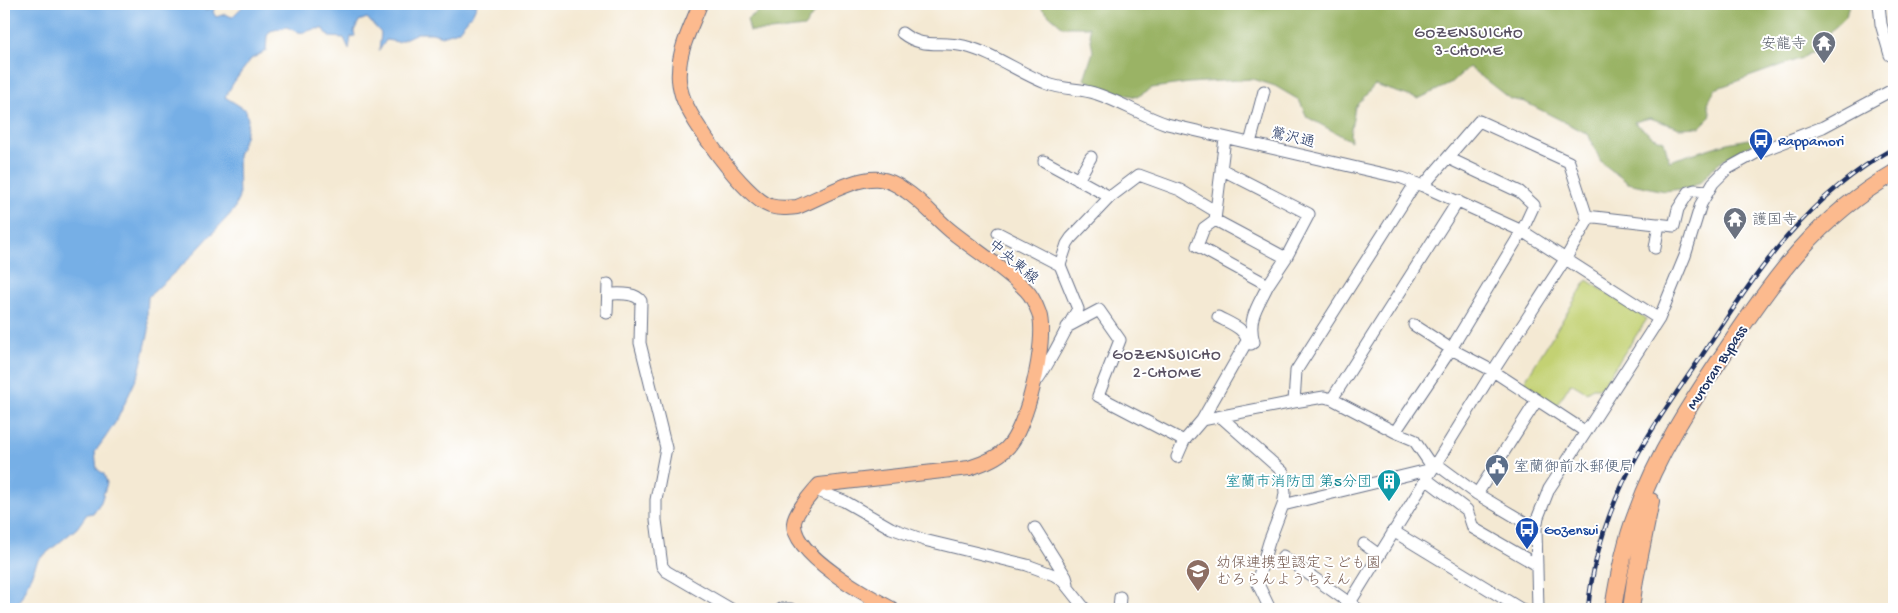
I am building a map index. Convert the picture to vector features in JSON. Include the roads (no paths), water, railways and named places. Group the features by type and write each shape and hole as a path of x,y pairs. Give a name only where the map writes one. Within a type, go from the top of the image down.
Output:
{"highway":[{"name":"Muroran Bypass","path":"1613,609 1628,538 1638,507 1658,462 1700,390 1763,295 1804,243 1853,200 1894,173"},
{"name":"Muroran Bypass","path":"1623,609 1636,541 1667,465 1691,422 1741,344 1789,276 1815,246 1839,224 1872,197 1894,183"},
{"path":"1605,609 1609,582 1623,529 1633,505 1658,462"},
{"path":"1632,609 1635,580 1651,501"}],"main road":[{"name":"中央東線","path":"700,4 684,44 680,62 679,83 682,96 699,128 754,197 770,206 797,207 867,180 890,182 908,192 950,230 1028,292 1039,313 1042,326 1034,384 1026,412 1012,442 1006,449 982,464 969,468 822,484 815,490"},
{"path":"815,490 796,517 794,524 796,533 802,543 840,578 892,609"}],"street":[{"path":"1879,4 1883,33 1890,56 1894,57"},
{"name":"鶯沢通","path":"902,33 912,41 963,45 998,59 1048,84 1065,90 1094,92 1152,119 1225,138 1378,172 1419,185 1522,231 1660,319"},
{"path":"1538,609 1536,529 1538,517 1549,489 1660,319 1685,256 1701,204 1707,191 1727,169 1756,153 1823,127 1894,89"},
{"path":"1250,143 1264,91"},
{"path":"1283,556 1351,607 1393,531 1566,258 1588,220 1569,162 1479,121 1448,158 1419,185 1296,371 1294,402"},
{"path":"1225,138 1215,216 1204,228 1197,246 1268,285"},
{"path":"1078,180 1092,157"},
{"path":"1395,432 1451,348 1522,231 1534,205 1520,192 1448,158"},
{"path":"1044,161 1110,196"},
{"path":"1218,317 1241,329 1251,344 1254,342 1250,330 1251,320 1268,285 1286,258 1309,214 1221,169"},
{"path":"1060,265 1071,238 1110,196 1138,174 1180,190 1215,216 1286,258"},
{"path":"1586,216 1674,226 1678,209 1689,192 1695,190 1707,191"},
{"path":"1332,399 1458,201"},
{"path":"1656,248 1659,224"},
{"path":"998,233 1060,265 1078,309 1034,384"},
{"path":"608,313 608,289 633,295 641,301 640,343 666,448 656,500 656,520 662,566 672,575 730,609"},
{"path":"1067,327 1099,310 1120,340 1098,396 1184,440"},
{"path":"1414,325 1493,371 1586,432"},
{"path":"1177,457 1184,440 1202,420 1248,341"},
{"path":"1202,420 1324,397 1332,399 1414,440 1431,470 1467,510 1473,528 1537,564"},
{"path":"1477,494 1537,400"},
{"path":"1221,417 1283,472 1285,493 1283,505 1257,582 1270,609"},
{"path":"1283,505 1431,470 1477,494 1536,529"},
{"path":"815,490 844,501 891,528 924,540 1042,570 1062,580 1085,609"},
{"path":"1035,528 1066,577 1069,589"},
{"path":"1393,531 1520,609"},
{"path":"1364,544 1379,555"},
{"path":"1119,609 1120,597"},
{"path":"781,609 791,609"}],"water":[{"path":"4,4 205,4 205,11 216,5 213,12 216,17 225,14 232,17 245,4 477,4 473,13 458,31 442,36 432,33 417,33 398,42 386,40 379,51 381,33 367,18 359,21 354,31 355,36 351,37 349,49 344,38 329,37 324,29 299,32 287,27 270,31 267,36 266,51 251,59 225,97 246,110 248,120 245,137 238,155 239,197 234,210 186,262 148,297 147,315 149,331 139,373 117,420 95,452 97,469 104,474 107,483 101,502 93,513 87,514 77,528 38,560 21,598 12,609 4,609"}],"railway":[{"path":"1588,609 1594,568 1612,508 1629,470 1661,416 1742,296 1784,240 1833,190 1862,168 1894,148"}],"place":[{"name":"安龍寺","path":"1824,64"},
{"name":"Rappamori","path":"1761,161"},
{"name":"護国寺","path":"1735,240"},
{"name":"室蘭御前水郵便局","path":"1497,487"},
{"name":"室蘭市消防団 第5分団","path":"1389,502"},
{"name":"Gozensui","path":"1527,550"},
{"name":"幼保連携型認定こども園 むろらんようちえん","path":"1198,592"}],"district":[{"name":"GOZENSUICHO 3-CHOME","path":"1469,40"},
{"name":"GOZENSUICHO 2-CHOME","path":"1167,362"}]}
